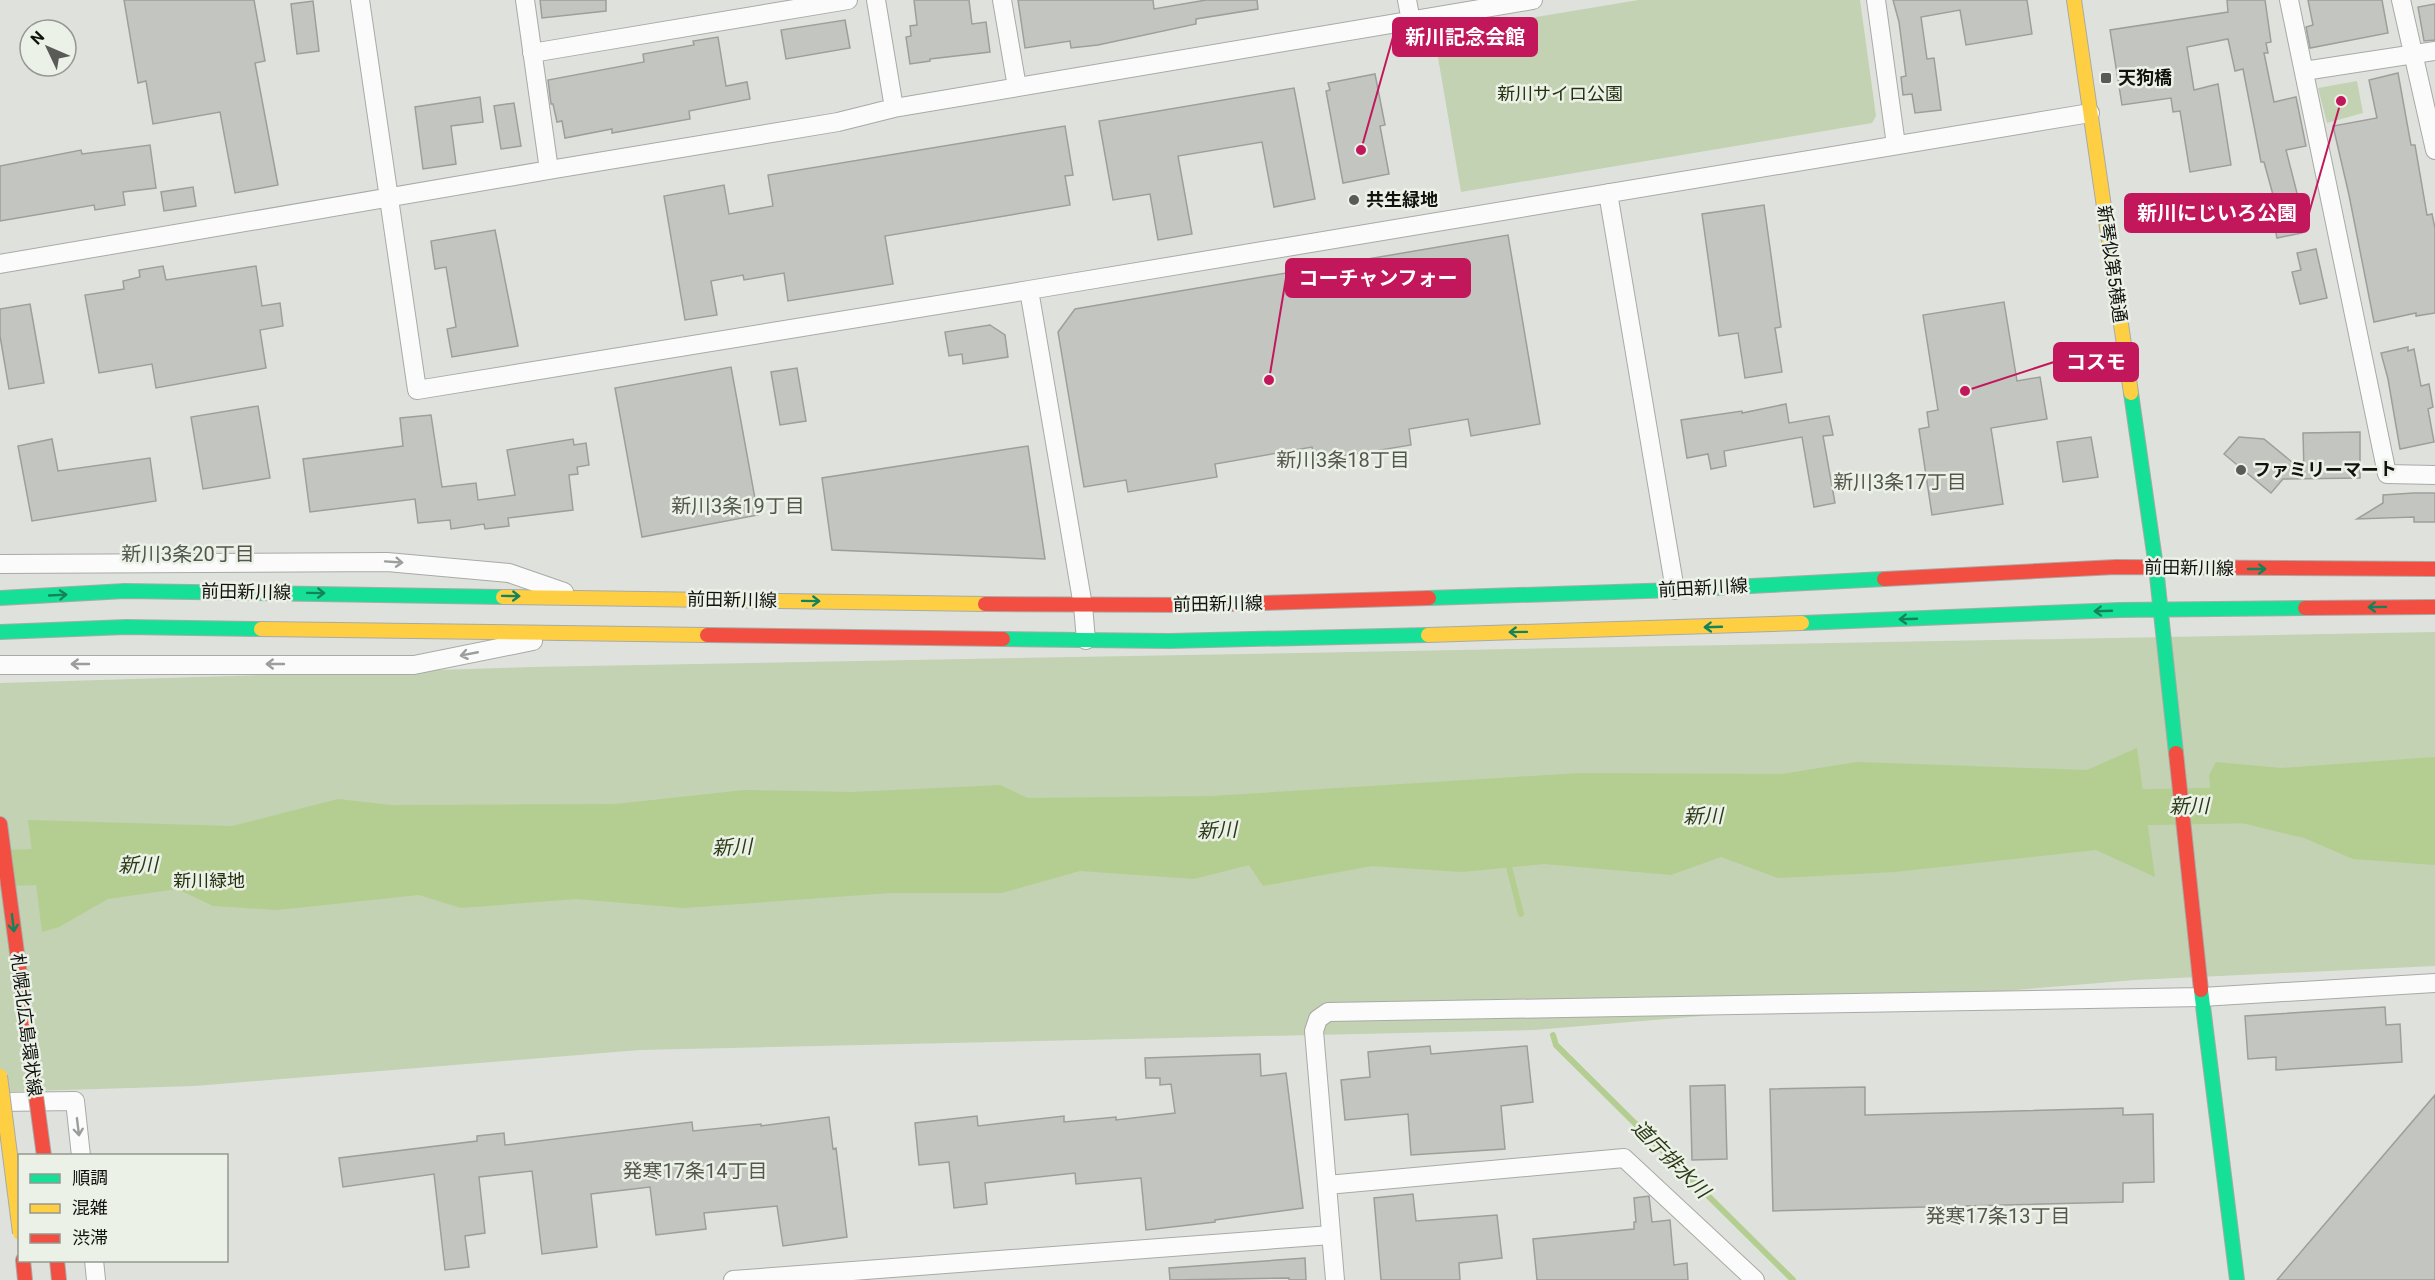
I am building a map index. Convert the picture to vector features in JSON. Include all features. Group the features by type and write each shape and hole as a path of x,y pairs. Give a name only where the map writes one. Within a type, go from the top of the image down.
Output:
{"main road":[{"name":"新琴似第5横通","path":"2074,0 2156,567 2198,963 2237,1280"},
{"name":"前田新川線","path":"0,598 125,591 1083,606 1208,605 1675,590 2116,567 2435,569"},
{"name":"前田新川線","path":"0,632 126,627 1169,641 1671,628 2161,609 2435,607"},
{"name":"札幌北広島環状線","path":"0,824 44,1154"},
{"name":"札幌北広島環状線","path":"0,1076 18,1217"},
{"path":"23,1262 25,1280"},
{"path":"57,1262 59,1280"}],"street":[{"path":"360,0 417,390 2090,113"},
{"path":"525,0 549,170"},
{"path":"532,53 848,0"},
{"path":"876,0 894,108"},
{"path":"1002,0 1017,87"},
{"path":"1407,0 1411,21"},
{"path":"0,264 838,123 894,108 1539,0"},
{"path":"1876,0 1896,145"},
{"path":"2289,0 2387,474 2435,475"},
{"path":"2401,0 2435,150"},
{"path":"2304,71 2435,51"},
{"path":"1608,193 1675,590"},
{"path":"1029,290 1083,606 1086,640"},
{"path":"0,564 387,562 509,573 580,597"},
{"path":"0,665 414,665 567,634"},
{"path":"1335,1280 1314,1031 1318,1019 1328,1012 2202,997 2435,983"},
{"path":"0,1102 75,1101 81,1154"},
{"path":"1327,1185 1624,1158 1755,1280"},
{"path":"733,1280 1331,1235"},
{"path":"94,1262 96,1280"}],"green space":[{"name":"新川サイロ公園","path":"1638,0 1860,0 1876,116 1872,123 1461,192 1434,34"},
{"path":"2357,81 2363,113 2327,123 2318,88"},
{"name":"新川緑地","path":"2435,632 2435,966 2135,980 1534,1030 640,1050 195,1086 0,1092 0,683 531,667"}],"water":[{"path":"2137,748 2155,877 2096,850 1895,872 1778,878 1721,857 1671,875 1544,864 1462,872 1372,866 1263,886 1249,865 1194,879 1080,871 1002,893 891,893 683,908 576,899 461,908 419,895 277,910 213,906 177,889 108,899 59,927 42,932 28,820 232,826 338,799 392,805 615,804 744,790 852,792 1000,785 1028,798 1211,796 1579,773 1781,774 1857,762 2087,770"},
{"path":"2435,757 2435,865 2353,859 2304,838 2213,816 2209,775 2216,762 2281,768"}],"building":[{"path":"124,0 254,0 265,61 255,63 278,185 235,193 220,112 153,124 146,81 138,83"},
{"path":"540,0 606,0 606,11 542,18"},
{"path":"914,0 969,0 972,24 986,22 990,52 930,59 930,61 910,64 906,37 911,36 910,26 917,25"},
{"path":"1018,0 1153,0 1154,9 1206,0 1257,0 1258,9 1196,19 1196,24 1098,45 1071,48 1070,41 1025,48"},
{"path":"1893,0 2027,0 2032,34 1966,45 1960,10 1921,17 1927,59 1934,58 1941,110 1915,113 1912,94 1903,95 1901,77 1906,76 1899,22"},
{"path":"2227,0 2265,0 2271,42 2266,43 2268,53 2264,53 2274,102 2296,97 2306,146 2286,150 2298,197 2295,198 2302,233 2277,238 2272,214 2278,213 2264,162 2261,162 2243,69 2235,71 2228,39 2187,47 2194,90 2218,84 2231,165 2190,172 2180,111 2173,112 2171,98 2122,105 2110,30 2228,12"},
{"path":"2308,0 2382,0 2388,33 2310,48 2306,27 2313,25"},
{"path":"313,1 319,51 297,54 291,4"},
{"path":"2435,4 2435,40 2424,41 2418,7"},
{"path":"845,20 850,48 786,59 781,30"},
{"path":"718,37 726,86 747,82 750,99 689,111 690,119 612,133 612,129 565,138 562,121 557,122 553,104 551,104 548,80 644,62 643,54 694,45 693,41"},
{"path":"2398,73 2411,145 2415,145 2427,215 2432,214 2435,228 2435,313 2416,316 2416,313 2374,322 2333,126 2377,118 2369,80"},
{"path":"1375,74 1385,125 1380,126 1389,174 1343,183 1326,91 1330,90 1328,83"},
{"path":"1294,88 1315,199 1274,207 1262,142 1178,156 1192,234 1158,240 1150,194 1113,200 1099,121"},
{"path":"480,97 483,122 451,126 456,164 423,169 415,107"},
{"path":"514,103 521,146 501,149 494,106"},
{"path":"1065,126 1073,175 1065,176 1070,205 885,236 893,284 788,301 784,273 744,280 743,275 711,281 717,315 685,320 664,196 724,185 729,214 773,206 768,175"},
{"path":"150,145 156,188 123,192 125,205 95,210 94,205 0,221 0,166 81,150 82,154"},
{"path":"193,187 196,206 164,211 161,192"},
{"path":"1764,205 1781,327 1775,328 1782,372 1745,378 1738,333 1719,336 1702,214"},
{"path":"495,230 518,346 452,357 447,329 456,327 446,267 435,269 431,241"},
{"path":"1508,235 1540,424 1471,436 1468,419 1409,429 1411,445 1314,461 1312,447 1215,464 1217,477 1128,492 1126,480 1084,487 1058,332 1075,309"},
{"path":"2316,249 2327,298 2300,304 2292,272 2301,270 2297,253"},
{"path":"163,266 166,280 256,266 262,306 280,303 283,326 260,330 266,368 156,388 152,364 99,373 85,295 124,289 123,281 140,277 139,270"},
{"path":"2004,302 2017,381 2040,377 2047,419 1991,428 2003,504 1932,515 1919,429 1929,427 1927,412 1938,410 1923,315"},
{"path":"30,304 44,383 9,389 0,336 0,309"},
{"path":"990,325 1005,335 1008,357 963,364 962,354 949,356 945,332"},
{"path":"2408,347 2408,351 2414,349 2421,386 2429,384 2433,407 2428,409 2434,442 2400,449 2388,379 2381,353"},
{"path":"731,367 758,515 642,537 615,388"},
{"path":"797,368 806,421 780,425 771,372"},
{"path":"1786,404 1789,423 1829,416 1833,435 1823,436 1835,503 1814,507 1802,437 1724,451 1726,466 1711,469 1708,454 1687,458 1681,420 1742,411 1742,413"},
{"path":"258,406 270,478 203,489 191,417"},
{"path":"431,415 442,487 476,483 478,500 515,495 507,450 573,439 574,445 586,443 589,465 577,467 578,474 569,475 573,510 508,518 509,526 485,529 484,524 451,529 450,520 418,523 415,499 310,512 303,459 403,446 400,418"},
{"path":"2360,432 2360,478 2283,479 2271,493 2224,454 2239,437 2264,439 2304,472 2303,433"},
{"path":"2091,437 2098,477 2063,482 2057,442"},
{"path":"52,439 58,471 150,458 156,501 32,521 18,446"},
{"path":"1028,446 1045,559 832,550 822,478"},
{"path":"2435,493 2435,522 2414,522 2414,517 2357,519 2383,503 2383,495"},
{"path":"2385,1007 2386,1025 2400,1024 2402,1062 2276,1070 2276,1057 2248,1059 2245,1016"},
{"path":"1430,1046 1431,1054 1527,1046 1533,1102 1501,1106 1505,1149 1411,1155 1408,1114 1345,1120 1341,1080 1370,1077 1368,1052"},
{"path":"1260,1054 1261,1076 1286,1073 1303,1208 1146,1230 1141,1178 1076,1184 1075,1173 985,1183 987,1204 954,1208 949,1162 919,1165 915,1123 977,1116 978,1126 1064,1116 1064,1122 1116,1117 1116,1120 1175,1113 1171,1084 1160,1085 1160,1078 1146,1078 1145,1058"},
{"path":"1725,1085 1727,1159 1692,1160 1690,1086"},
{"path":"1865,1087 1865,1115 2123,1108 2123,1115 2153,1114 2154,1182 2123,1183 2123,1202 1773,1211 1770,1089"},
{"path":"2435,1095 2435,1280 2277,1280"},
{"path":"829,1117 833,1149 836,1148 847,1237 783,1246 777,1206 704,1213 706,1229 656,1235 650,1187 591,1194 597,1247 542,1254 532,1171 479,1177 485,1233 465,1236 469,1267 445,1270 434,1174 343,1187 339,1158 477,1141 477,1136 504,1133 505,1145 692,1122 693,1131 761,1124 761,1126"},
{"path":"1413,1194 1416,1221 1497,1215 1502,1258 1459,1263 1460,1280 1381,1280 1374,1198"},
{"path":"1649,1196 1652,1222 1670,1220 1674,1265 1687,1263 1688,1280 1537,1280 1533,1239 1634,1229 1634,1222 1636,1222 1634,1198"},
{"path":"1305,1258 1306,1280 1289,1280 1289,1278 1170,1280 1169,1268"}],"waterway":[{"name":"新川","path":"2097,808 2260,805"},
{"name":"道庁排水川","path":"1507,859 1521,914"},
{"name":"新川","path":"0,868 83,866"},
{"name":"道庁排水川","path":"1553,1035 1556,1045 1793,1280"}],"traffic: fast":[{"path":"2131,393 2156,567 2176,753"},
{"path":"1429,598 1675,590 1884,579"},
{"path":"0,598 125,591 503,597"},
{"path":"1802,623 2120,610 2305,608"},
{"path":"0,632 126,627 261,629"},
{"path":"1003,639 1169,641 1428,635"},
{"path":"2201,990 2237,1280"}],"traffic: slow":[{"path":"2074,0 2131,393"},
{"path":"503,597 985,604"},
{"path":"1428,635 1802,623"},
{"path":"261,629 707,635"},
{"path":"0,1076 18,1217"}],"traffic: jam":[{"path":"1884,579 2116,567 2435,569"},
{"path":"985,604 1196,605 1429,598"},
{"path":"2305,608 2435,607"},
{"path":"707,635 1003,639"},
{"path":"2176,753 2201,990"},
{"path":"0,824 35,1089"},
{"path":"35,1089 44,1154"},
{"path":"23,1262 25,1280"},
{"path":"57,1262 59,1280"}],"place":[{"name":"天狗橋","path":"2106,78"},
{"name":"新川にじいろ公園","path":"2341,101"},
{"name":"新川記念会館","path":"1361,150"},
{"name":"共生緑地","path":"1354,200"},
{"name":"コーチャンフォー","path":"1269,380"},
{"name":"コスモ","path":"1965,391"},
{"name":"ファミリーマート","path":"2241,470"}],"district":[{"name":"新川3条18丁目","path":"1343,460"},
{"name":"新川3条17丁目","path":"1900,482"},
{"name":"新川3条19丁目","path":"738,506"},
{"name":"新川3条20丁目","path":"188,554"},
{"name":"発寒17条14丁目","path":"695,1171"},
{"name":"発寒17条13丁目","path":"1998,1216"}]}
